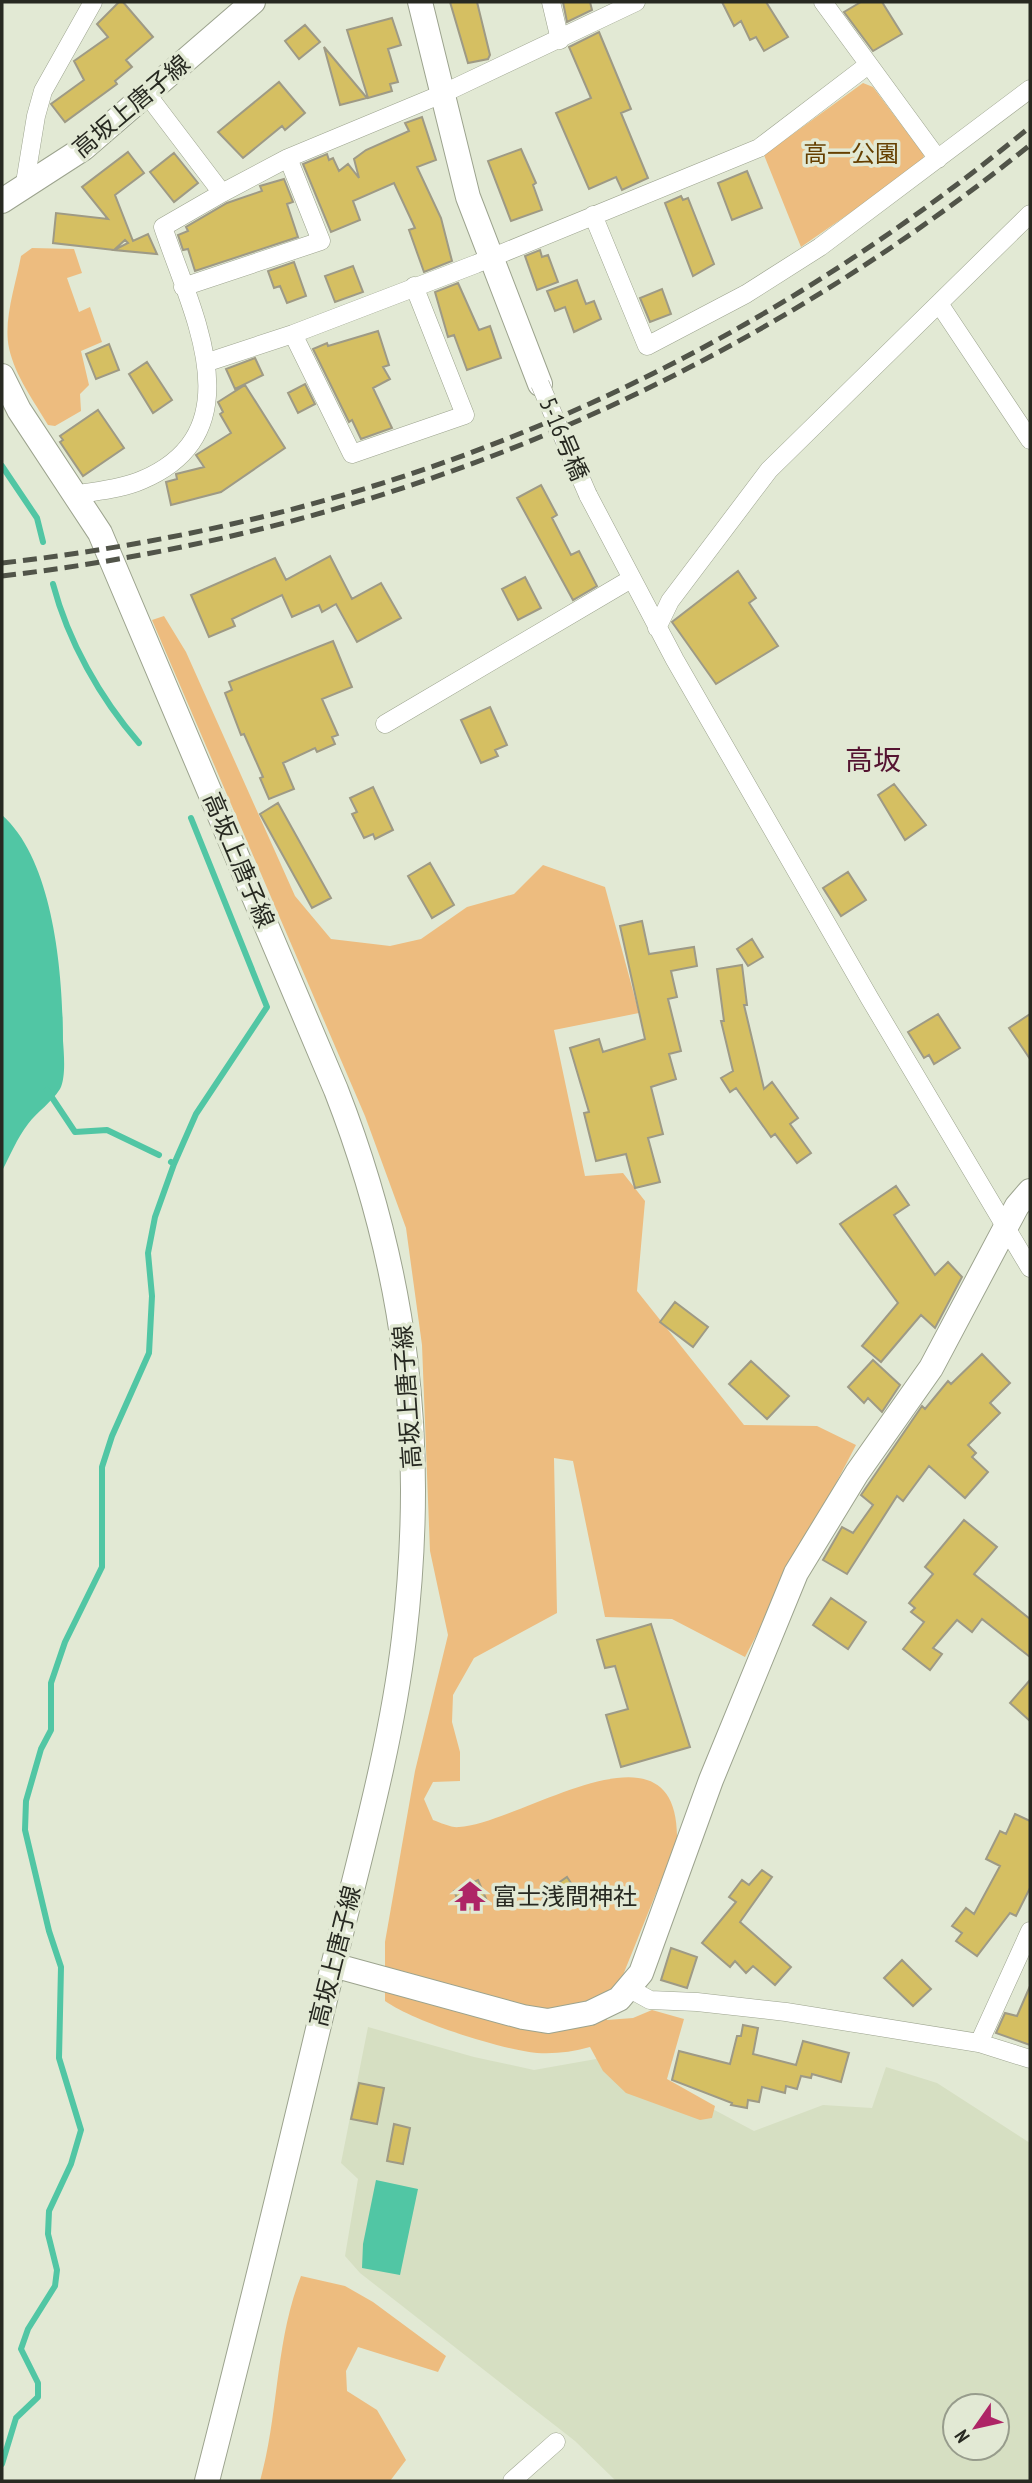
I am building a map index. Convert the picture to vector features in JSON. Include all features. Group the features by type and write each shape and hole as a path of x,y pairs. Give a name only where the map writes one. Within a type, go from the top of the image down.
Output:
{"main road":[{"name":"高坂上唐子線","path":"2,201 84,148 253,2"},
{"path":"419,2 468,197 489,258 540,384"},
{"name":"高坂上唐子線","path":"2,376 19,410 104,541 336,1090 375,1201 400,1309 409,1384 413,1461 411,1556 404,1639 377,1785 207,2481"},
{"path":"333,1965 523,2017 548,2021 590,2014 620,1999 630,1990 649,1953 711,1780 796,1573 857,1473 931,1368 1017,1206 1030,1191"}],"street":[{"path":"24,189 36,116 43,91 93,2"},
{"path":"551,2 560,40"},
{"path":"74,495 140,482 172,462 194,438 204,415 210,388 208,362 163,227 288,158 442,94 636,2"},
{"path":"823,2 938,159"},
{"path":"208,362 293,334 489,258 759,148 868,65"},
{"path":"593,215 647,346 757,288 820,247 1030,89"},
{"path":"146,93 222,193"},
{"path":"183,287 321,242 288,158"},
{"path":"657,628 670,601 769,470 1030,214"},
{"path":"293,334 352,454 464,415 414,286"},
{"path":"940,305 1030,440"},
{"name":"5-16号橋","path":"540,384 588,495 657,628 870,999 1030,1268"},
{"path":"385,724 631,579"},
{"path":"979,2043 1030,1931"},
{"path":"630,1990 650,2000 697,2002 786,2012 979,2043 1030,2059"},
{"path":"512,2481 556,2442"}],"shaded area":[{"path":"2,815 20,835 33,860 52,920 61,984 64,1066 60,1089 24,1129 2,1171"},
{"path":"368,2027 474,2057 534,2070 613,2056 754,2131 823,2105 872,2108 886,2067 937,2083 1030,2143 1030,2481 616,2481 575,2441 360,2273 345,2256 358,2179 341,2163"},
{"path":"376,2180 418,2189 400,2275 362,2268 363,2244"}],"green space":[{"name":"高一公園","path":"863,83 873,87 924,155 922,163 801,247 764,155"},
{"path":"32,248 74,249 82,273 67,278 79,312 90,307 102,342 81,351 89,385 80,394 81,411 55,426 48,425 20,378 9,348 9,314 21,256"},
{"path":"164,616 186,652 295,896 331,939 390,946 421,939 467,907 514,894 543,865 605,887 639,1013 554,1030 585,1176 623,1173 645,1201 637,1291 744,1425 817,1426 856,1445 745,1657 672,1619 605,1617 573,1461 554,1458 557,1613 474,1658 453,1695 452,1722 460,1752 460,1781 433,1782 424,1799 433,1820 456,1827 486,1821 592,1783 625,1777 653,1782 671,1802 677,1841 619,1985 604,2001 607,2020 633,2018 652,2010 684,2019 667,2079 715,2106 712,2118 700,2120 626,2093 603,2071 590,2047 537,2053 501,2046 436,2026 385,2001 385,1942 415,1771 448,1635 430,1551 422,1345 406,1228 365,1116 152,620"},
{"path":"301,2276 345,2286 373,2302 446,2356 438,2372 358,2347 346,2371 347,2391 377,2410 406,2460 390,2481 260,2481 271,2430 286,2326"}],"building":[{"path":"119,2 123,2 153,37 126,60 132,67 115,81 117,84 65,122 51,104 84,80 74,61 108,37 97,24"},
{"path":"450,2 477,2 490,55 488,59 468,63"},
{"path":"563,2 590,2 592,10 567,22"},
{"path":"722,2 766,2 788,37 764,51 756,37 750,40 741,21 734,26"},
{"path":"861,2 882,2 902,34 873,51 844,12"},
{"path":"392,18 401,45 388,49 398,82 390,84 392,91 368,98 347,30"},
{"path":"305,25 320,42 299,59 285,41"},
{"path":"599,32 631,109 621,113 648,178 622,190 616,177 589,189 556,113 591,98 569,47"},
{"path":"324,47 367,98 340,105"},
{"path":"279,82 305,113 285,130 282,126 243,158 218,132"},
{"path":"422,117 436,160 417,167 441,218 452,261 424,272 409,230 415,228 394,183 353,201 360,220 331,232 303,164 327,154 329,160 333,158 339,171 348,164 359,178 354,159 366,150 409,131 405,123"},
{"path":"521,149 536,183 533,185 542,210 511,221 488,161"},
{"path":"128,152 144,173 115,195 133,241 148,234 157,254 114,250 53,243 56,213 108,219 82,187","holes":["125,240 128,243 114,250"]},
{"path":"174,153 198,183 174,202 150,172"},
{"path":"747,171 762,208 732,220 718,183"},
{"path":"284,179 293,202 287,204 298,237 195,271 188,249 183,250 178,235 188,231 186,227 227,203 262,191 260,186"},
{"path":"681,196 683,200 688,198 714,264 693,276 665,203"},
{"path":"540,250 542,257 548,255 558,282 537,290 525,256"},
{"path":"294,262 306,296 287,303 280,286 274,288 268,271"},
{"path":"353,266 363,292 335,302 325,276"},
{"path":"577,280 586,304 594,301 601,319 574,332 565,307 555,311 547,291"},
{"path":"458,283 479,330 490,326 501,358 467,370 454,335 448,337 435,292"},
{"path":"662,289 671,314 650,322 640,298"},
{"path":"378,331 389,365 383,367 390,379 373,388 392,428 361,439 352,420 349,422 313,349"},
{"path":"109,344 119,370 96,379 86,354"},
{"path":"255,358 263,375 235,389 226,369"},
{"path":"147,362 172,400 153,413 129,374"},
{"path":"305,384 315,404 298,413 288,393"},
{"path":"245,385 285,448 221,492 171,505 166,482 177,479 176,474 204,467 196,455 231,433 220,414 223,412 218,402"},
{"path":"98,410 124,448 83,476 60,442 63,440 60,436"},
{"path":"541,485 557,515 552,518 571,555 579,551 597,586 573,600 517,498"},
{"path":"330,556 352,599 381,583 401,618 357,642 336,604 322,612 319,605 292,617 282,595 232,619 235,626 209,637 191,595 275,558 286,580"},
{"path":"738,571 756,598 749,603 778,646 716,684 672,622"},
{"path":"525,577 541,608 518,620 502,589"},
{"path":"333,641 352,687 322,699 338,735 332,737 335,744 317,752 315,748 283,763 294,789 269,799 260,778 263,777 244,734 241,735 225,693 232,690 229,682"},
{"path":"490,707 507,745 495,750 498,756 481,763 461,720"},
{"path":"894,784 926,825 905,840 878,795"},
{"path":"373,787 393,830 375,839 373,834 364,838 352,814 357,812 350,798"},
{"path":"278,803 331,898 312,908 260,814"},
{"path":"430,863 454,905 432,918 408,876"},
{"path":"848,872 866,900 841,916 823,888"},
{"path":"642,921 649,954 694,947 697,966 671,971 677,997 668,999 681,1051 669,1054 676,1079 651,1087 663,1134 648,1138 660,1182 635,1188 626,1154 596,1161 584,1113 589,1112 570,1048 599,1039 603,1052 645,1039 620,926"},
{"path":"752,939 763,957 748,966 737,949"},
{"path":"742,965 747,1005 744,1005 764,1089 772,1082 798,1118 790,1124 811,1153 797,1163 775,1134 771,1137 736,1088 730,1092 721,1078 733,1071 721,1021 724,1021 717,969"},
{"path":"938,1014 960,1048 934,1064 929,1055 924,1058 908,1032"},
{"path":"1030,1014 1030,1059 1009,1028"},
{"path":"896,1186 909,1205 894,1215 935,1275 948,1262 962,1277 935,1328 921,1315 881,1362 862,1346 898,1303 840,1224"},
{"path":"675,1302 708,1327 693,1347 660,1322"},
{"path":"982,1354 1010,1383 990,1403 1000,1413 968,1445 976,1453 972,1457 988,1472 965,1498 929,1466 903,1501 897,1496 847,1574 823,1560 842,1527 853,1533 873,1505 861,1495 922,1406 925,1409 948,1381 951,1384"},
{"path":"873,1360 900,1385 882,1412 868,1398 864,1403 848,1387"},
{"path":"751,1361 789,1396 767,1419 729,1384"},
{"path":"964,1520 997,1547 974,1574 1030,1619 1030,1657 982,1619 972,1632 957,1620 933,1648 942,1654 930,1670 903,1649 924,1622 911,1612 915,1608 909,1603 933,1574 925,1567"},
{"path":"831,1598 866,1622 848,1649 813,1625"},
{"path":"651,1624 690,1747 621,1767 606,1715 628,1709 615,1666 605,1668 597,1640"},
{"path":"1030,1680 1030,1721 1010,1703"},
{"path":"1015,1814 1030,1821 1030,1888 1016,1916 1010,1913 977,1956 956,1941 962,1933 952,1926 966,1908 974,1914 1000,1866 986,1859 1000,1831 1006,1834"},
{"path":"762,1870 772,1877 740,1922 791,1967 775,1985 753,1966 746,1973 735,1961 730,1967 702,1943 736,1902 729,1897 742,1880 749,1885"},
{"path":"567,1877 577,1892 552,1909 541,1895"},
{"name":"富士浅間神社","path":"478,1880 487,1901 463,1912 454,1891"},
{"path":"671,1948 697,1957 687,1988 661,1980"},
{"path":"902,1960 931,1989 913,2006 884,1978"},
{"path":"1030,1986 1030,2045 996,2033 1005,2013 1017,2016"},
{"path":"743,2025 758,2028 753,2054 796,2065 803,2041 849,2053 841,2082 812,2074 811,2078 801,2076 797,2089 786,2086 785,2093 762,2087 759,2102 748,2100 747,2108 731,2105 732,2103 672,2080 679,2051 730,2064 737,2036 741,2036"},
{"path":"359,2083 384,2088 377,2124 351,2119"},
{"path":"394,2124 410,2128 403,2164 387,2161"}],"waterway":[{"path":"2,466 37,518 43,542"},
{"path":"53,584 67,627 87,668 111,707 139,743"},
{"path":"174,1164 196,1114 267,1007 191,818"},
{"path":"47,1090 75,1132 107,1130 159,1155"},
{"path":"2,2464 16,2418 38,2397 38,2383 21,2349 28,2329 55,2286 57,2270 48,2234 49,2211 71,2164 81,2130 59,2058 61,1967 49,1931 25,1830 26,1801 41,1749 51,1730 51,1683 65,1642 102,1567 102,1467 112,1436 149,1353 152,1296 148,1253 155,1217 174,1164 171,1162"}],"railway":[{"path":"2,563 145,542 284,511 418,471 548,422 674,363 796,294 915,215 1030,127"},
{"path":"2,576 144,554 282,524 416,483 547,434 674,375 797,308 915,231 1030,145"}],"place":[{"name":"富士浅間神社","path":"470,1896"}],"district":[{"name":"高坂","path":"873,759"}]}
